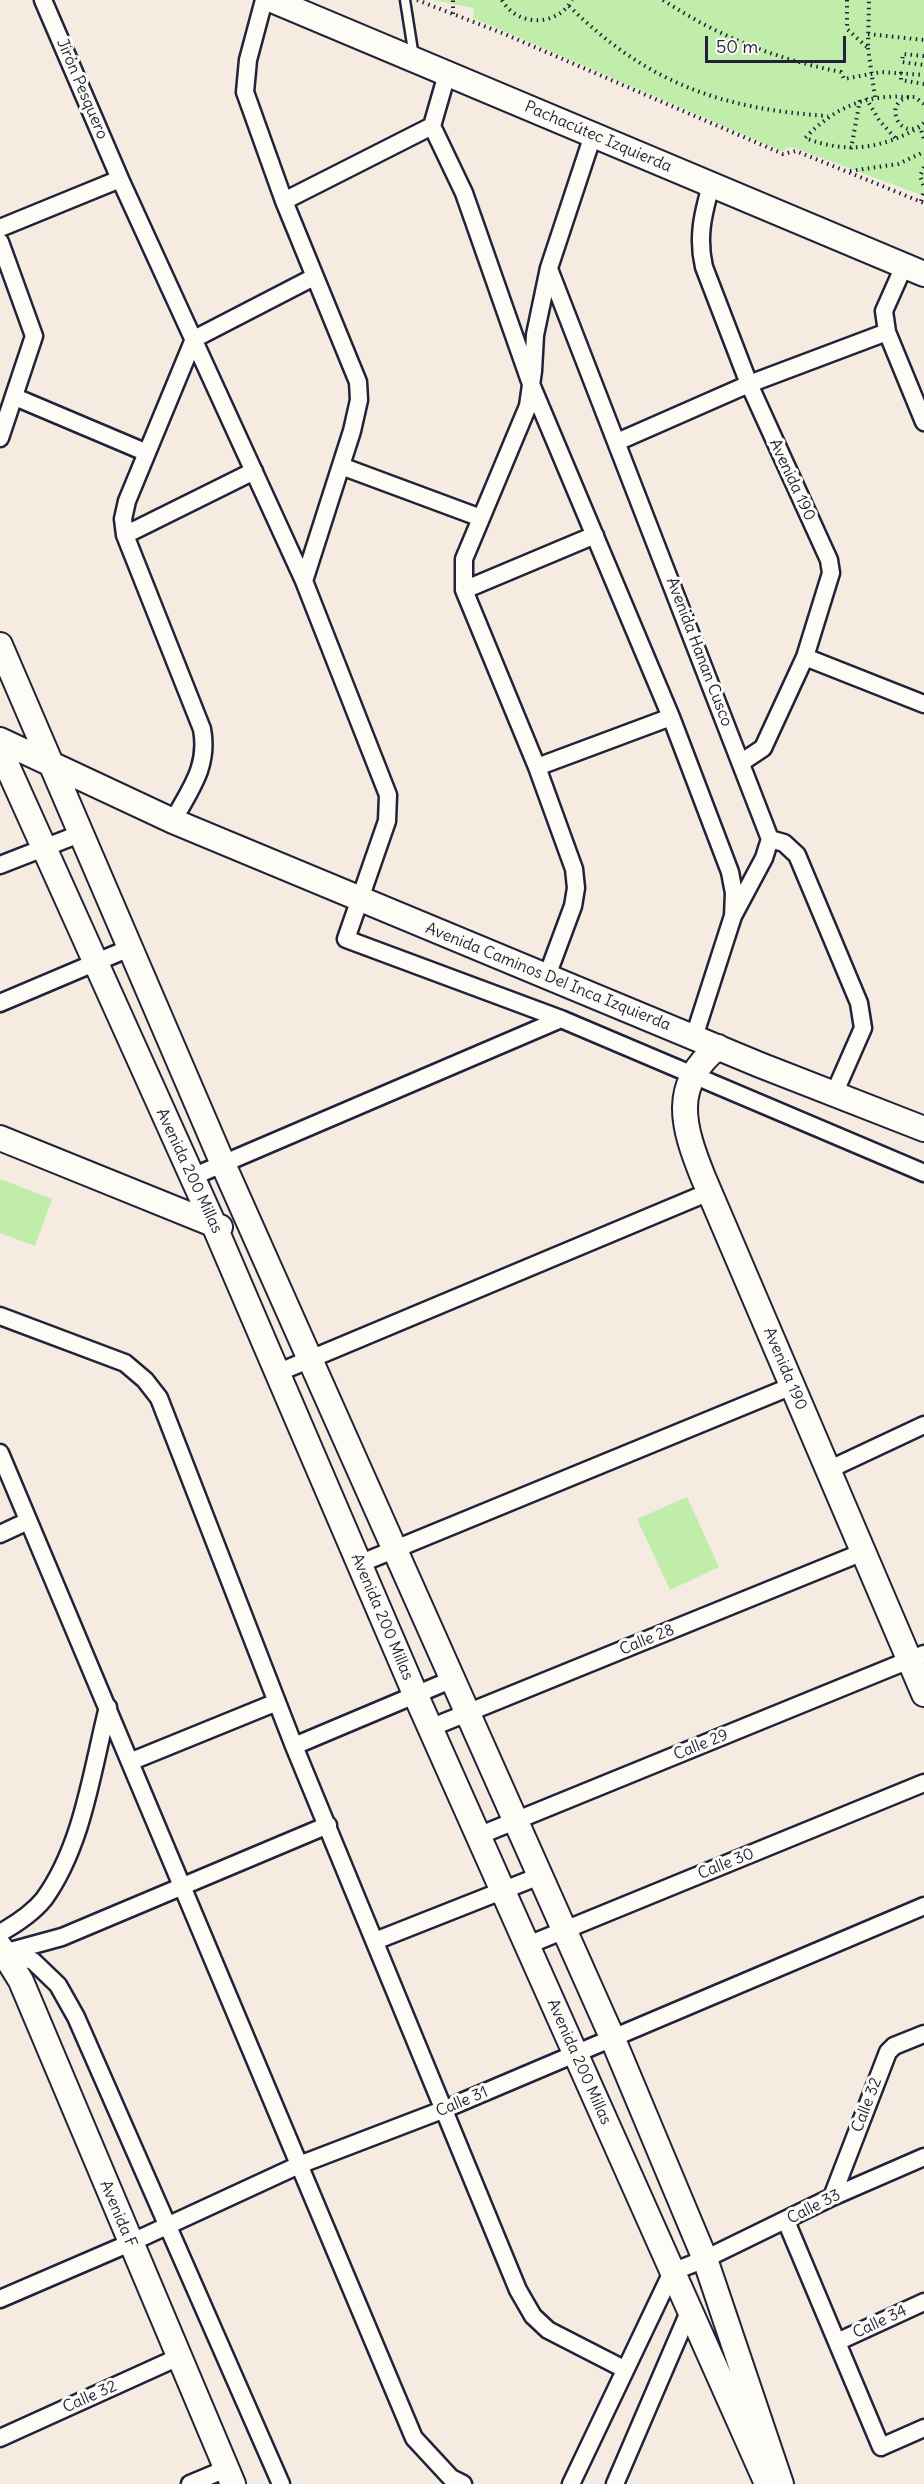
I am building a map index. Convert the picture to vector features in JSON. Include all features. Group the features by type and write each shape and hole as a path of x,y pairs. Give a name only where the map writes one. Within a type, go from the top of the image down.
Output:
{"main road":[{"name":"Pachacútec Izquierda","path":"272,0 914,270"},
{"name":"Avenida 200 Millas","path":"0,645 132,947 223,1164 542,1875 612,2037 705,2259 781,2484"},
{"name":"Avenida Caminos Del Inca Izquierda","path":"0,740 173,821 718,1047 924,1129"},
{"name":"Avenida 200 Millas","path":"0,750 214,1225 430,1728 528,1945 688,2312 767,2484"},
{"name":"Avenida 190","path":"718,1047 702,1060 691,1076 685,1098 685,1117 691,1145 863,1552 917,1657 924,1694"},
{"path":"0,1138 259,1243"},
{"name":"Avenida F","path":"2,1944 21,1981 130,2243 181,2356 230,2477"}],"street":[{"name":"Jirón Pesquero","path":"43,0 120,179 304,581 388,795 387,821 346,939 561,1019"},
{"path":"264,0 248,60 245,92 284,201 358,382 359,400 356,416 304,581"},
{"path":"447,74 432,126 464,193 531,384 671,717 730,872 734,893 733,916"},
{"path":"284,201 432,126"},
{"path":"547,976 573,906 576,888 574,869 537,767 464,590 464,559 528,406 535,335 549,268 593,135"},
{"path":"0,228 120,179"},
{"name":"Avenida 190","path":"711,185 700,229 699,248 704,267 749,384 829,560 829,585 805,657 763,748 742,762"},
{"path":"0,242 34,336 0,438"},
{"name":"Avenida Hanan Cusco","path":"549,268 770,839"},
{"path":"914,270 884,310 887,332 924,422"},
{"path":"173,821 202,766 206,749 202,729 125,535 123,519 126,501 194,339 314,277"},
{"path":"617,442 749,384 887,332"},
{"path":"15,398 146,452"},
{"path":"341,466 481,518"},
{"path":"125,535 254,471"},
{"path":"464,590 595,536"},
{"path":"805,657 924,704"},
{"path":"537,767 671,717"},
{"path":"0,865 82,833"},
{"path":"694,1037 733,916 764,858 770,839 784,843 796,855 859,1003 863,1029 834,1094"},
{"path":"0,1003 132,947"},
{"path":"192,1177 561,1019 924,1173"},
{"path":"278,1373 709,1192"},
{"path":"0,1316 125,1363 145,1380 159,1398 294,1746 518,2290 532,2316 548,2330 624,2369"},
{"path":"359,1564 792,1386"},
{"path":"828,1470 924,1425"},
{"path":"0,1453 132,1761 414,2438 451,2478 463,2484"},
{"path":"0,1534 28,1521"},
{"name":"Calle 28","path":"430,1728 863,1552"},
{"name":"Calle 29","path":"478,1836 917,1657"},
{"path":"294,1746 453,1679"},
{"path":"132,1761 277,1702"},
{"path":"2,1944 44,1899 69,1856 108,1707"},
{"name":"Calle 30","path":"528,1945 924,1783"},
{"path":"2,1944 62,1937 183,1888 327,1825"},
{"path":"375,1941 542,1875"},
{"name":"Calle 31","path":"0,2299 130,2243 169,2223 299,2165 445,2109 924,1906"},
{"path":"2,1944 33,1961 58,1985 76,2018 169,2223 281,2484"},
{"name":"Calle 32","path":"832,2197 888,2052 894,2046 924,2034"},
{"name":"Calle 33","path":"672,2272 705,2259 832,2197 924,2157"},
{"path":"786,2221 881,2447 924,2428"},
{"path":"571,2484 672,2272"},
{"name":"Calle 34","path":"837,2342 924,2302"},
{"path":"615,2484 688,2312"},
{"name":"Calle 32","path":"0,2438 181,2356"},
{"path":"190,2484 230,2477"}],"lane":[{"path":"405,0 415,60"}],"path":[{"path":"417,0 783,154 796,151 922,202 924,192"},
{"path":"453,0 453,14"},
{"path":"502,0 512,13 536,21 559,15 572,0"},
{"path":"663,0 719,33 780,58 841,72 844,79 901,72 924,75"},
{"path":"848,0 847,29 868,48"},
{"path":"868,0 868,48 875,97"},
{"path":"569,6 622,52 675,83 709,96 753,108 828,116"},
{"path":"868,34 924,40"},
{"path":"924,56 903,54 902,62 924,65"},
{"path":"901,72 901,80 924,84"},
{"path":"909,97 898,103 895,109 897,121 907,129 920,127"},
{"path":"923,101 909,97 866,98 828,116 805,138 851,149 883,145 897,140 924,123"},
{"path":"866,98 879,120 897,140"},
{"path":"851,149 860,100"},
{"path":"920,127 924,139"},
{"path":"847,171 882,168 924,153"},
{"path":"924,167 920,176 924,187"}],"green space":[{"path":"433,0 924,0 924,196 792,147 781,151 473,18 474,8"},
{"path":"0,1179 52,1199 35,1246 0,1233"},
{"path":"687,1497 719,1567 670,1590 637,1519"}]}
